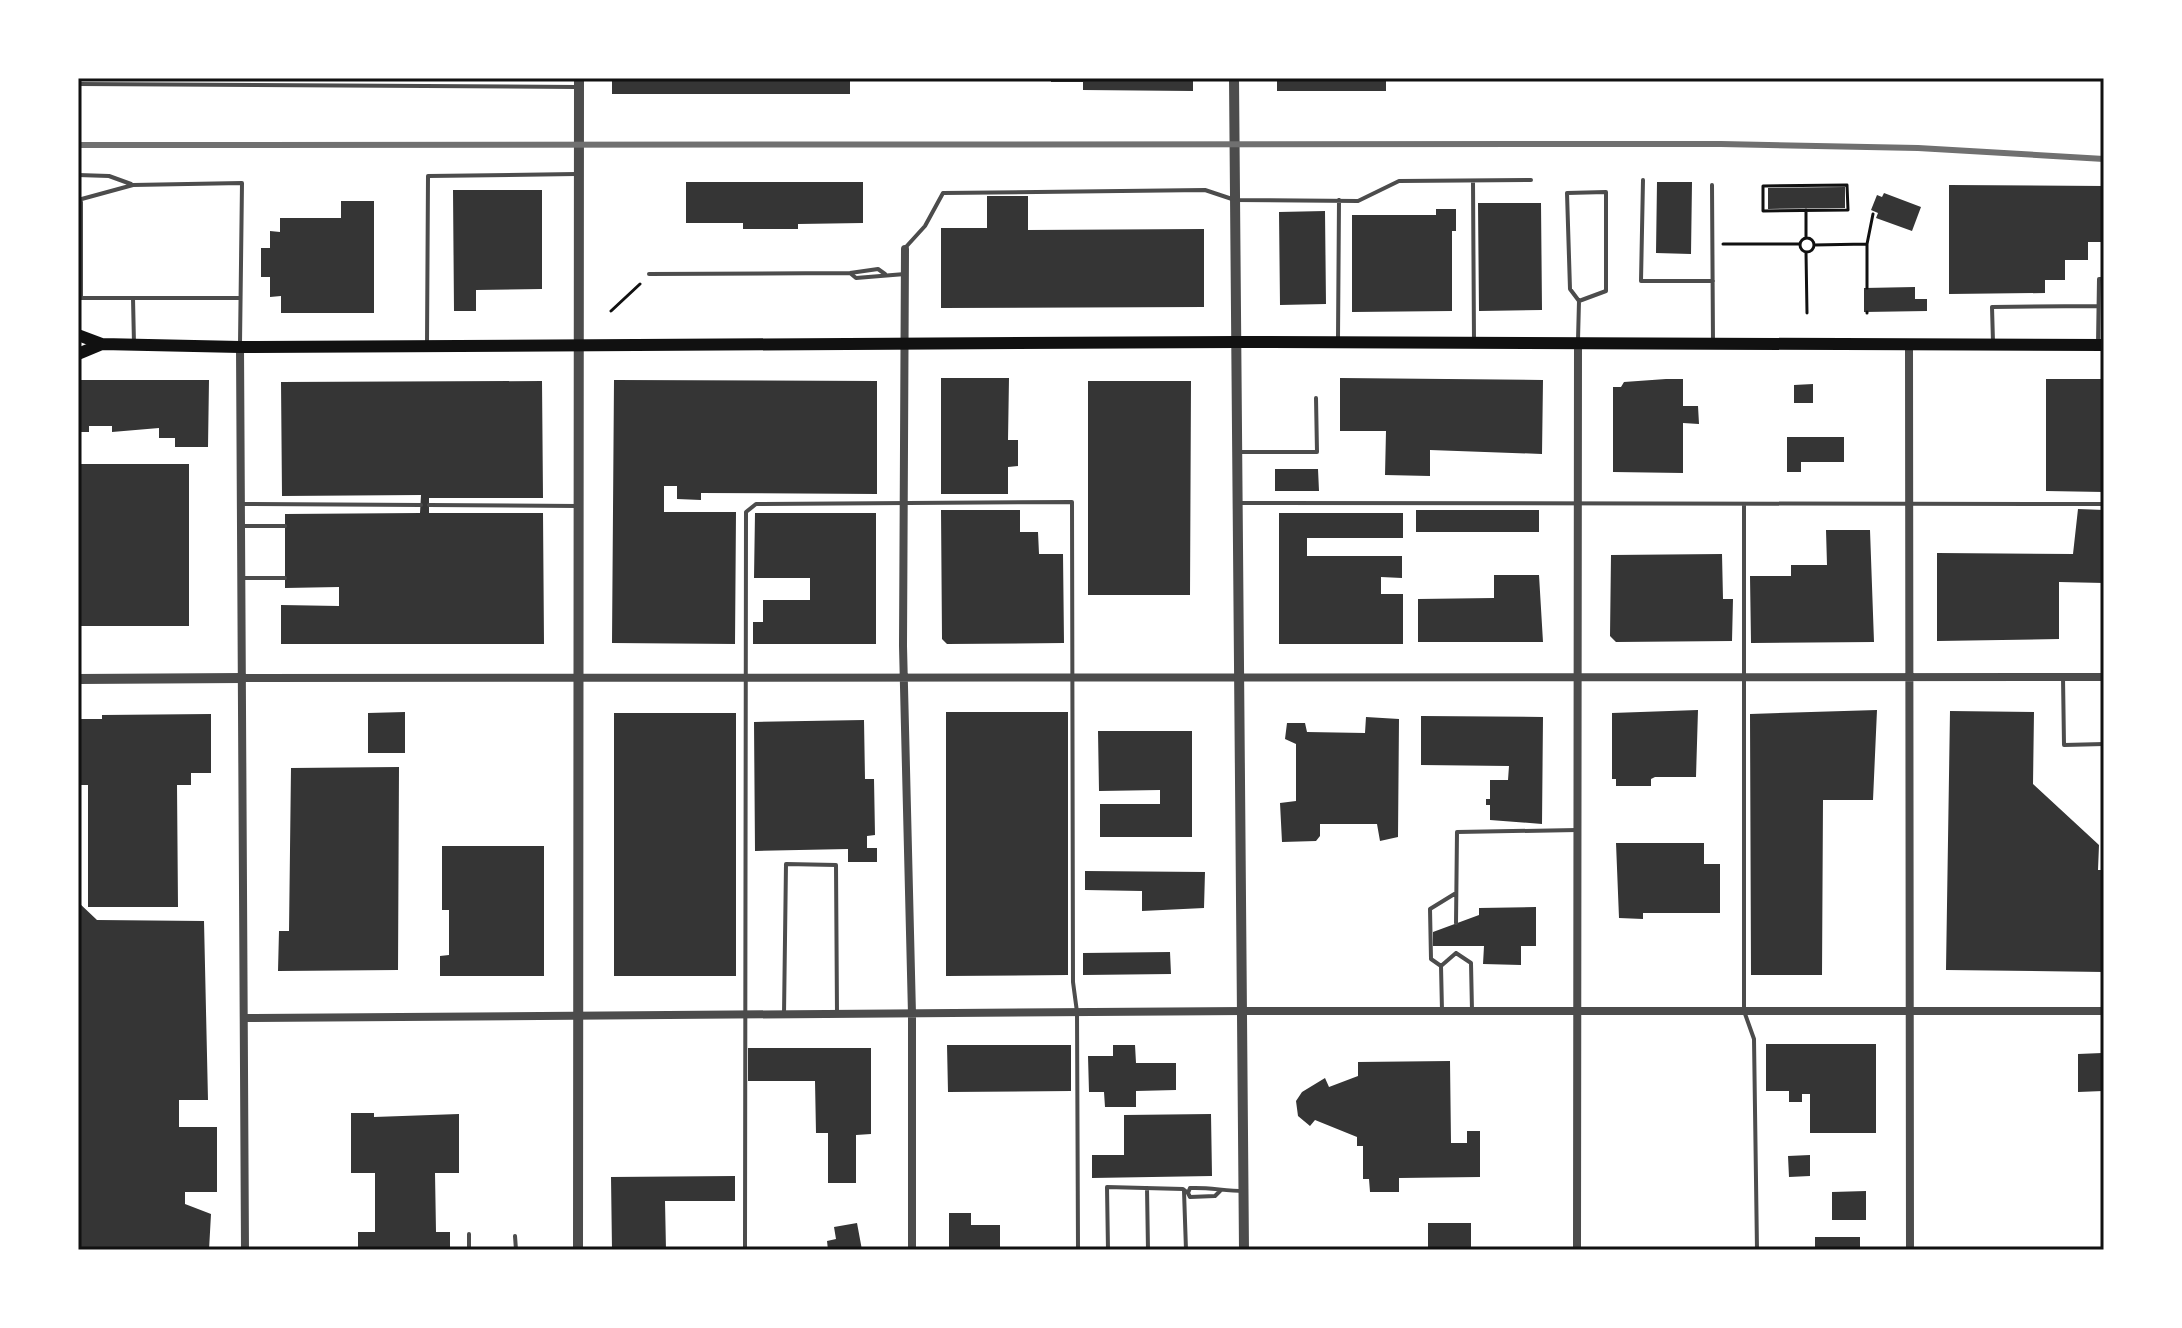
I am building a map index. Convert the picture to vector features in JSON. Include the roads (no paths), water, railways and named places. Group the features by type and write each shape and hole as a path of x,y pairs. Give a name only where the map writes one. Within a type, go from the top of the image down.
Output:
{"main road":[{"path":"78,335 102,344 240,347 1236,342 2101,345"},
{"path":"78,354 102,344"}],"street":[{"path":"1234,78 1244,1250"},
{"path":"578,1250 579,83"},
{"path":"905,249 904,676 912,1014 912,1250"},
{"path":"1577,1250 1578,345"},
{"path":"1909,345 1910,1250"},
{"path":"240,347 245,1250"},
{"path":"78,679 578,676 2104,677"},
{"path":"245,1018 1244,1011 2104,1011"}],"lane":[{"path":"248,78 248,85"},
{"path":"78,84 579,83"},
{"path":"427,347 428,176 579,174"},
{"path":"78,175 109,176 133,185"},
{"path":"905,249 925,226 943,193 1205,190 1235,200 1358,201 1399,181 1531,180"},
{"path":"1643,180 1641,281 1713,281"},
{"path":"1473,181 1474,345"},
{"path":"240,298 80,298 80,201 133,185 242,183 240,347"},
{"path":"1712,185 1713,345"},
{"path":"1578,345 1579,301 1570,289 1567,193 1606,192 1606,291 1579,301"},
{"path":"1338,343 1339,200"},
{"path":"649,274 850,273 878,269 885,274"},
{"path":"850,273 856,278 905,274"},
{"path":"2101,345 2099,279 2104,279"},
{"path":"133,298 134,345"},
{"path":"1993,345 1992,307 2098,306"},
{"path":"1238,452 1317,452 1316,398"},
{"path":"745,1250 748,508 756,504 906,502 1072,502 1073,982 1077,1012 1078,1250"},
{"path":"1238,503 2104,504"},
{"path":"242,504 421,505"},
{"path":"1744,504 1744,1011 1754,1039 1757,1250"},
{"path":"429,505 578,506"},
{"path":"241,526 285,526"},
{"path":"242,578 285,578"},
{"path":"2063,677 2064,745 2104,744"},
{"path":"1456,923 1457,832 1577,830"},
{"path":"784,1014 786,864 836,865 837,1014"},
{"path":"1441,966 1431,959 1430,909 1456,893"},
{"path":"1441,966 1456,953 1456,946"},
{"path":"1456,953 1471,963 1472,1011"},
{"path":"1441,966 1442,1011"},
{"path":"1108,1250 1107,1187 1186,1191 1190,1188 1215,1187 1220,1191 1244,1191"},
{"path":"1147,1188 1148,1250"},
{"path":"1186,1191 1190,1197 1215,1196 1220,1191"},
{"path":"1186,1191 1186,1250"},
{"path":"469,1234 469,1250"},
{"path":"515,1236 516,1250"}],"railway":[{"path":"78,145 1721,144 1918,148 2104,159"}]}
